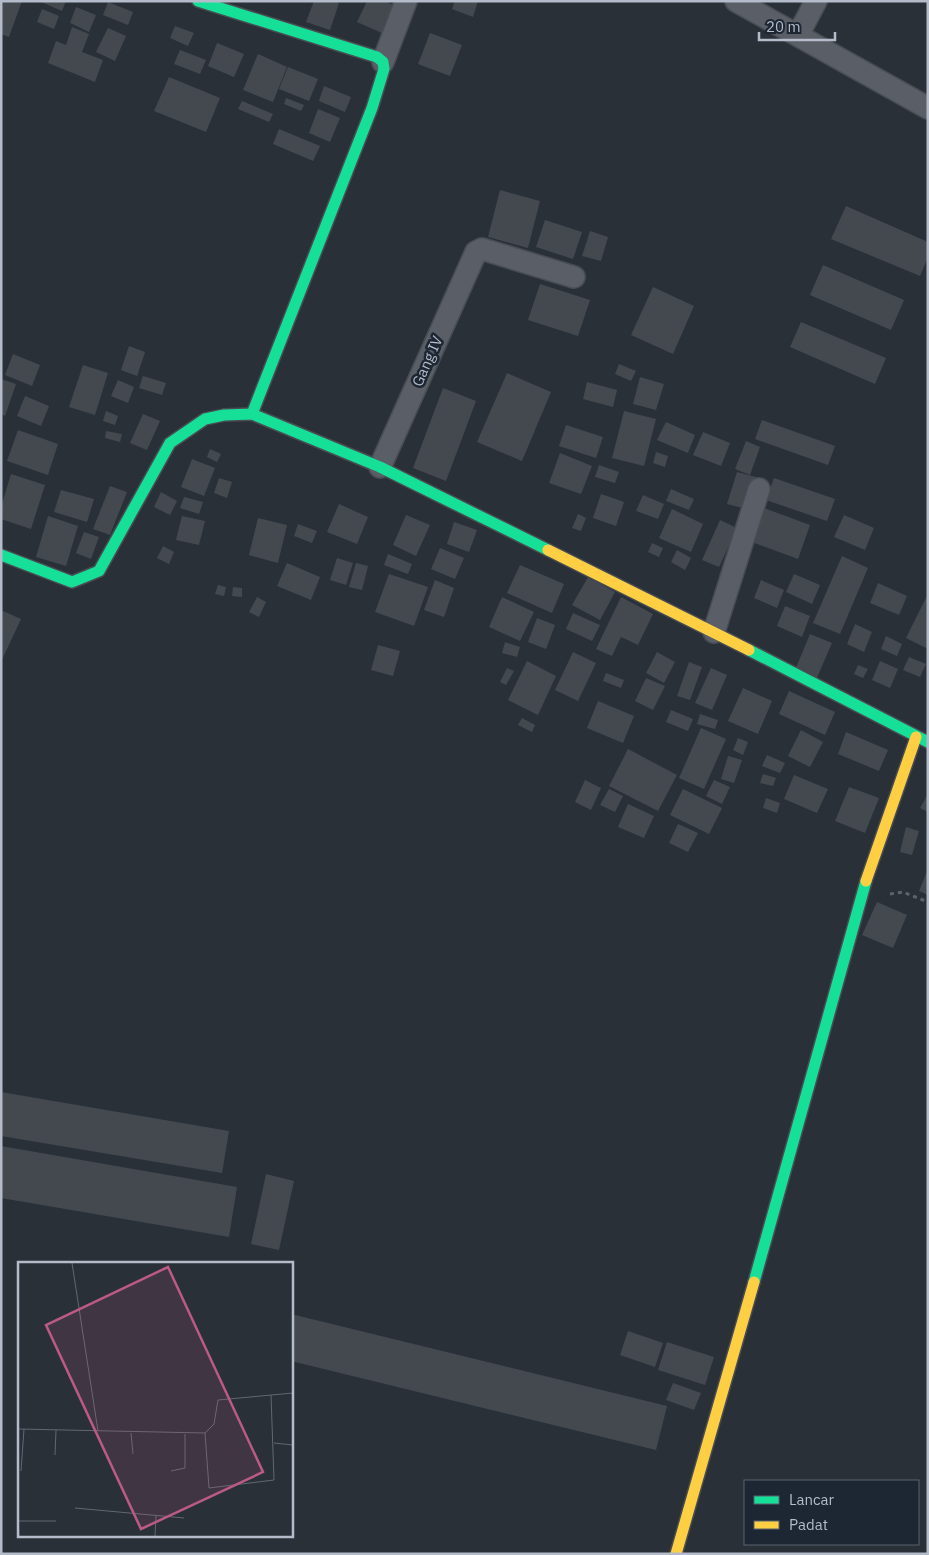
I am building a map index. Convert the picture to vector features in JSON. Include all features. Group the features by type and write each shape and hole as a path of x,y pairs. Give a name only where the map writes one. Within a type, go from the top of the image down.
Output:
{"street":[{"path":"198,1 377,57 383,62"},
{"path":"252,414 372,108 384,69 383,62 406,1"},
{"path":"736,1 928,108"},
{"path":"798,35 816,1"},
{"name":"Gang IV","path":"380,468 474,255 478,250 482,249 574,277"},
{"path":"1,555 72,582 99,571 170,443 205,419 224,414 252,414 380,468 714,632 928,742"},
{"path":"714,632 759,489"},
{"path":"676,1554 760,1263 860,898 916,737"}],"path":[{"path":"860,898 903,892 928,902"}],"building":[{"path":"1,1 22,1 9,37 1,34"},
{"path":"39,1 66,1 62,11"},
{"path":"314,1 334,1 339,3 330,30 306,22"},
{"path":"367,1 385,1 397,7 384,34 357,22"},
{"path":"455,1 478,1 473,17 452,9"},
{"path":"108,2 133,12 128,25 103,15"},
{"path":"76,7 96,15 89,32 70,23"},
{"path":"42,9 59,16 54,29 37,22"},
{"path":"175,26 194,33 188,46 170,38"},
{"path":"72,27 89,34 82,52 103,60 95,82 48,63 56,41 66,45"},
{"path":"108,28 126,36 115,61 96,52"},
{"path":"430,33 462,45 450,76 418,64"},
{"path":"217,43 244,54 234,77 208,66"},
{"path":"180,50 206,60 200,74 174,64"},
{"path":"258,54 287,67 273,102 243,90"},
{"path":"288,67 318,79 309,101 279,89"},
{"path":"169,77 220,98 206,132 154,111"},
{"path":"324,86 351,97 345,112 319,101"},
{"path":"286,98 304,105 301,111 284,104"},
{"path":"242,101 273,114 269,122 238,109"},
{"path":"318,109 340,118 330,142 309,133"},
{"path":"279,129 320,146 313,161 273,144"},
{"path":"500,190 540,201 528,248 488,237"},
{"path":"846,206 928,242 928,257 920,276 831,239"},
{"path":"545,220 582,232 573,259 536,247"},
{"path":"590,231 608,237 601,261 582,256"},
{"path":"823,265 904,300 891,330 810,295"},
{"path":"540,284 590,300 578,336 528,320"},
{"path":"653,287 694,306 673,354 631,335"},
{"path":"801,322 886,358 875,384 790,347"},
{"path":"129,346 145,352 137,376 121,370"},
{"path":"13,354 40,365 32,386 5,375"},
{"path":"619,364 636,371 631,381 615,374"},
{"path":"83,365 108,373 95,415 69,407"},
{"path":"507,373 551,392 522,461 477,442"},
{"path":"143,376 166,383 162,395 139,388"},
{"path":"640,377 664,384 656,410 633,404"},
{"path":"1,379 16,384 5,416 1,414"},
{"path":"118,380 134,387 128,403 111,396"},
{"path":"587,382 617,390 613,407 583,399"},
{"path":"443,388 476,401 446,481 413,468"},
{"path":"25,396 49,406 41,426 17,416"},
{"path":"106,411 118,416 115,425 103,421"},
{"path":"624,411 656,419 644,466 612,458"},
{"path":"143,414 160,421 147,450 130,443"},
{"path":"762,420 835,446 828,465 755,439"},
{"path":"666,422 695,435 688,453 657,440"},
{"path":"566,425 603,437 596,458 559,446"},
{"path":"18,430 58,444 48,475 7,461"},
{"path":"106,431 122,434 120,442 105,438"},
{"path":"703,432 730,443 721,466 693,455"},
{"path":"746,441 760,447 750,475 735,469"},
{"path":"210,449 221,454 217,462 207,457"},
{"path":"656,452 668,456 665,467 653,463"},
{"path":"560,453 592,466 581,494 549,483"},
{"path":"192,459 215,468 204,496 181,487"},
{"path":"599,465 619,472 615,483 595,477"},
{"path":"737,472 756,477 747,509 727,504"},
{"path":"11,474 45,485 31,529 1,519 1,507"},
{"path":"219,478 232,482 227,498 214,493"},
{"path":"774,478 835,499 827,521 766,500"},
{"path":"110,486 127,492 110,535 93,529"},
{"path":"671,489 694,499 689,510 666,501"},
{"path":"61,490 94,499 87,522 54,512"},
{"path":"161,492 177,501 170,515 154,507"},
{"path":"601,494 624,502 616,526 593,518"},
{"path":"643,495 664,504 658,519 636,511"},
{"path":"184,497 203,502 199,514 180,508"},
{"path":"339,504 368,517 357,544 327,532"},
{"path":"764,508 810,525 798,559 752,542"},
{"path":"672,509 703,524 691,552 659,538"},
{"path":"578,514 586,518 581,531 572,528"},
{"path":"406,515 430,525 416,556 393,545"},
{"path":"844,515 874,528 865,550 834,537"},
{"path":"48,516 78,526 66,566 36,557"},
{"path":"182,516 205,521 199,545 176,540"},
{"path":"258,518 287,525 278,563 249,555"},
{"path":"720,520 737,528 719,567 702,560"},
{"path":"454,522 477,530 469,552 447,544"},
{"path":"298,524 317,531 312,543 294,536"},
{"path":"84,532 99,537 91,559 76,553"},
{"path":"652,543 663,548 659,557 648,552"},
{"path":"163,546 174,552 169,564 157,558"},
{"path":"440,548 464,558 455,579 431,569"},
{"path":"677,550 691,558 685,570 671,562"},
{"path":"388,554 412,564 408,574 384,565"},
{"path":"842,556 868,568 840,634 813,623"},
{"path":"337,558 353,563 346,585 330,580"},
{"path":"287,563 320,577 311,600 277,586"},
{"path":"356,563 368,566 362,590 349,587"},
{"path":"520,565 564,584 552,613 507,593"},
{"path":"389,574 428,587 414,626 375,612"},
{"path":"794,574 820,585 812,604 786,592"},
{"path":"588,577 615,592 600,620 572,605"},
{"path":"435,580 454,588 444,617 424,610"},
{"path":"761,580 784,590 777,608 754,598"},
{"path":"878,583 907,596 899,615 870,603"},
{"path":"218,585 226,587 224,596 215,594"},
{"path":"233,587 242,588 242,597 232,596"},
{"path":"928,594 928,649 906,638"},
{"path":"257,597 266,602 259,617 249,612"},
{"path":"502,597 534,612 520,641 489,627"},
{"path":"621,597 653,614 638,645 621,637 612,656 596,649"},
{"path":"785,606 810,616 802,637 777,626"},
{"path":"1,610 21,619 1,662"},
{"path":"573,613 600,625 592,641 566,629"},
{"path":"537,618 555,625 546,649 528,642"},
{"path":"855,624 872,632 864,652 847,644"},
{"path":"810,634 832,643 816,680 795,670"},
{"path":"886,636 902,644 897,656 881,649"},
{"path":"505,642 520,647 517,657 502,653"},
{"path":"378,645 400,651 393,676 371,670"},
{"path":"573,652 596,663 578,701 555,690"},
{"path":"657,652 675,662 664,683 646,673"},
{"path":"909,657 926,664 920,677 903,670"},
{"path":"527,661 556,676 538,715 508,700"},
{"path":"880,661 898,669 890,688 872,680"},
{"path":"689,662 702,667 690,700 677,696"},
{"path":"858,665 868,669 863,678 854,674"},
{"path":"507,668 514,671 506,685 500,682"},
{"path":"711,668 727,675 712,710 695,703"},
{"path":"606,673 624,680 621,688 603,681"},
{"path":"646,678 665,686 653,710 635,701"},
{"path":"743,688 772,701 758,734 728,721"},
{"path":"789,691 835,712 825,735 779,714"},
{"path":"598,701 634,716 623,743 587,728"},
{"path":"671,710 693,719 688,731 666,722"},
{"path":"700,714 718,720 715,729 697,724"},
{"path":"522,718 535,725 532,732 518,725"},
{"path":"701,728 726,739 704,789 679,778"},
{"path":"801,730 823,742 810,767 788,756"},
{"path":"846,732 888,750 879,771 838,754"},
{"path":"738,738 748,742 743,755 733,750"},
{"path":"628,749 677,775 658,811 609,786"},
{"path":"767,755 785,763 780,773 762,766"},
{"path":"728,756 742,760 734,783 721,779"},
{"path":"763,774 776,778 773,786 760,783"},
{"path":"794,775 828,789 817,813 784,799"},
{"path":"585,780 601,788 591,810 575,802"},
{"path":"714,780 730,787 722,804 706,796"},
{"path":"849,787 879,798 865,833 835,821"},
{"path":"609,789 623,796 615,812 600,805"},
{"path":"683,789 722,808 709,834 670,815"},
{"path":"928,794 928,812 920,808"},
{"path":"766,798 780,803 777,813 763,808"},
{"path":"628,804 654,816 644,838 618,827"},
{"path":"678,824 698,833 688,852 669,843"},
{"path":"906,827 919,831 912,855 900,852"},
{"path":"928,869 928,895 919,891"},
{"path":"877,902 907,915 893,948 862,935"},
{"path":"1,1092 229,1131 222,1173 1,1136"},
{"path":"1,1146 237,1187 229,1237 1,1198"},
{"path":"266,1174 294,1181 279,1250 251,1244"},
{"path":"292,1314 667,1406 656,1450 292,1361"},
{"path":"628,1331 663,1343 655,1367 620,1355"},
{"path":"667,1342 714,1357 705,1385 658,1370"},
{"path":"673,1383 701,1393 694,1410 666,1400"}],"traffic: fast":[{"path":"198,1 377,57 383,62 384,69 372,108 252,414"},
{"path":"1,555 72,582 99,571 170,443 205,419 224,415 252,414 380,467 548,550"},
{"path":"749,650 928,742"},
{"path":"754,1282 866,881"}],"traffic: slow":[{"path":"548,550 749,650"},
{"path":"866,881 916,737"},
{"path":"676,1554 754,1282"}]}
